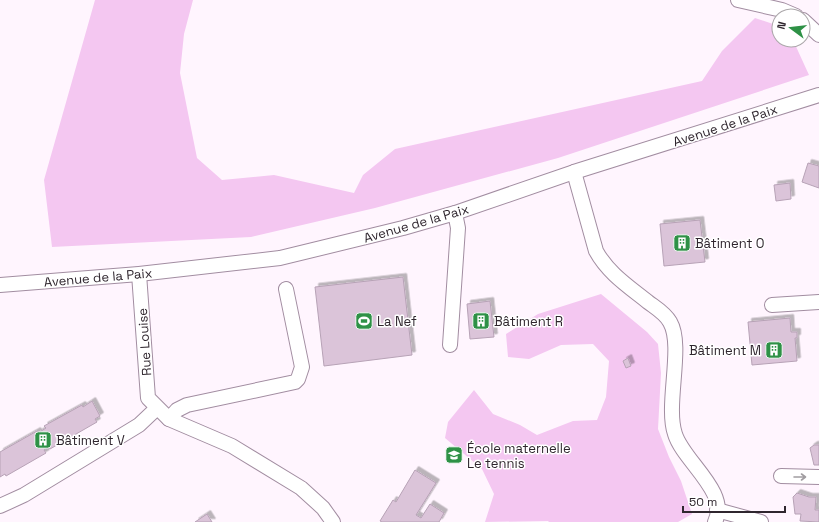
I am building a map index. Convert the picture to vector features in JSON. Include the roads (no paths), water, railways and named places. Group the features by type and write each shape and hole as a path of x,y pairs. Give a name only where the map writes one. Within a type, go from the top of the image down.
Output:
{"street":[{"path":"738,0 773,8"},
{"path":"811,27 819,34"},
{"name":"Avenue de la Paix","path":"0,286 139,274 280,258 403,228 455,213 574,172 819,95"},
{"path":"574,172 596,251 602,261 614,276 664,314 671,323 675,340 672,406 673,428 680,446 712,489 716,500 716,516 751,521"},
{"path":"450,345 458,228 455,213"},
{"name":"Rue Louise","path":"139,274 148,398 156,408"},
{"path":"169,419 177,410 186,405 295,382 302,367 286,289"},
{"path":"772,305 819,302"},
{"path":"0,506 24,495 139,425 156,408 169,419 232,446 301,488 323,508 334,522"},
{"path":"781,476 819,477"}],"place":[{"name":"Bâtiment O","path":"682,243"},
{"name":"La Nef","path":"364,321"},
{"name":"Bâtiment R","path":"481,321"},
{"name":"Bâtiment M","path":"774,350"},
{"name":"Bâtiment V","path":"43,440"},
{"name":"École maternelle Le tennis","path":"454,455"}]}
